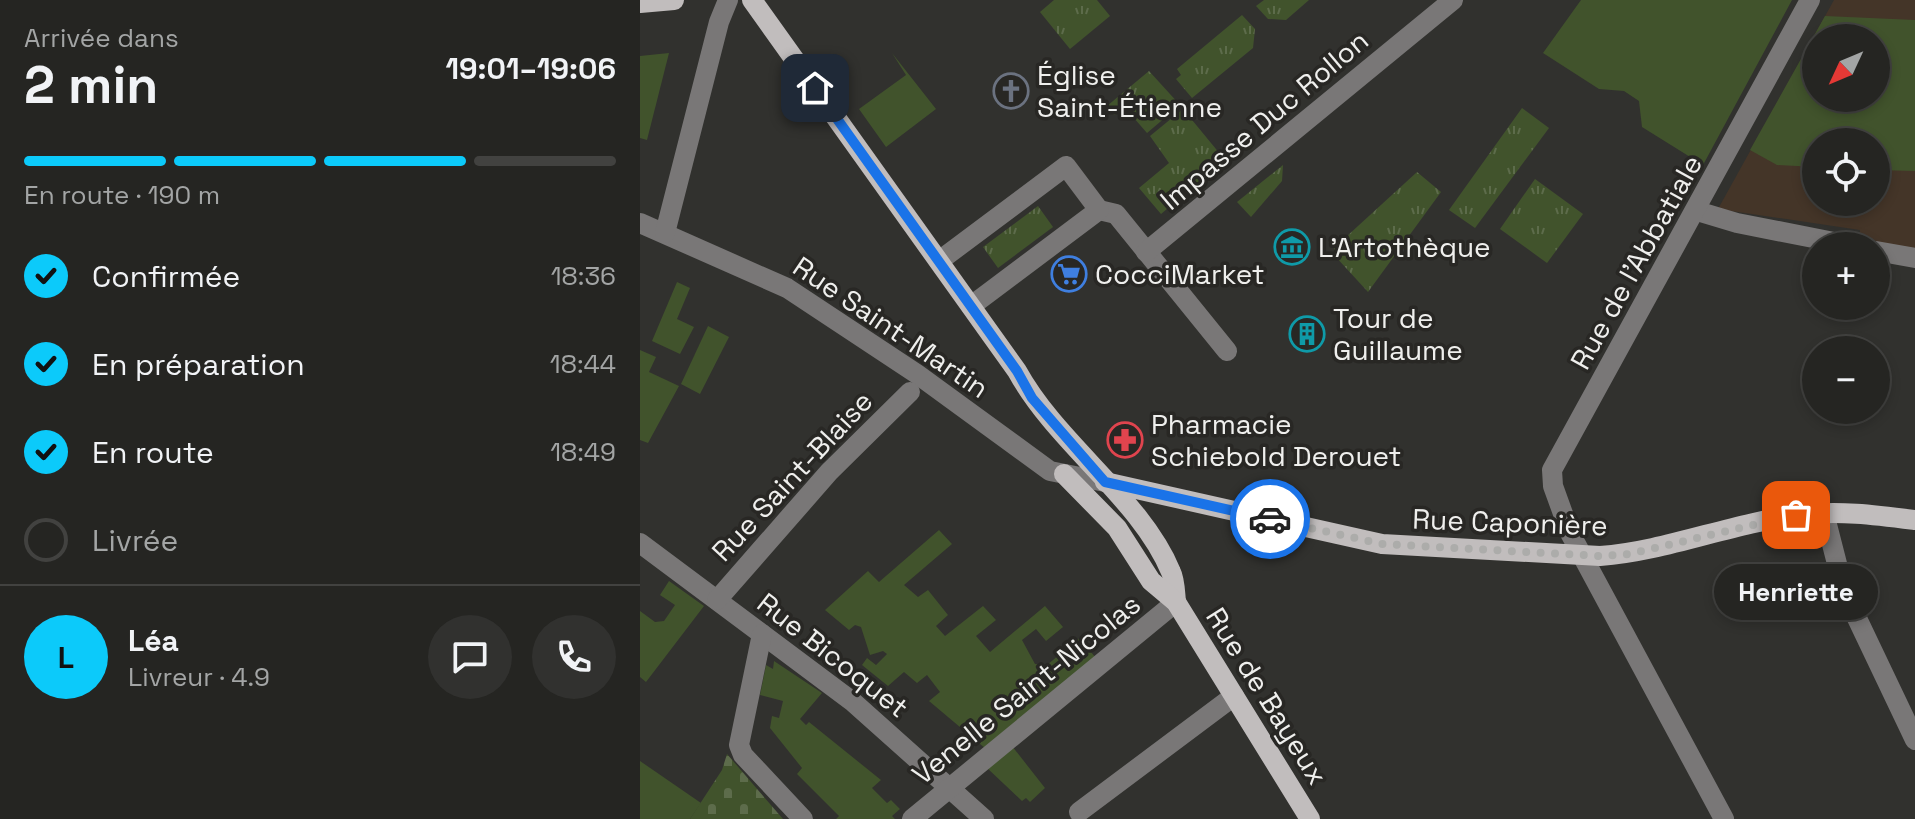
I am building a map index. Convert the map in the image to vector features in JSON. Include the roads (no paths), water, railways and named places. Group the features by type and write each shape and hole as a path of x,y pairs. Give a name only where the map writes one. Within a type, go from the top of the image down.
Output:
{"main road":[{"path":"640,3 674,0"},
{"name":"Rue de Bayeux","path":"752,0 971,306 1032,398 1145,527 1173,574 1176,602"},
{"name":"Rue de Bayeux","path":"1064,474 1117,528 1151,581 1176,602 1310,819"},
{"path":"1105,482 1117,528"},
{"name":"Rue Caponière","path":"1105,482 1382,544 1582,555 1629,554 1796,515 1863,513 1915,520"}],"street":[{"path":"665,233 719,22 728,0"},
{"name":"Impasse Duc Rollon","path":"1146,252 1453,0"},
{"name":"Rue de l'Abbatiale","path":"1724,819 1570,533 1553,486 1552,470 1697,211 1810,0"},
{"path":"939,261 1066,166 1099,210 1116,214 1227,351"},
{"path":"971,306 1099,210"},
{"path":"1697,211 1737,223 1802,236"},
{"name":"Rue Saint-Martin","path":"640,223 787,288 917,374 1050,471 1105,482"},
{"path":"1890,254 1915,258"},
{"name":"Rue Saint-Blaise","path":"717,600 829,472 910,392"},
{"path":"1824,513 1844,591 1915,740"},
{"name":"Rue Bicoquet","path":"640,543 853,702 984,819"},
{"name":"Venelle Saint-Nicolas","path":"912,819 1176,602"},
{"path":"762,634 739,745 743,755 803,819"},
{"path":"1079,812 1234,696"}],"place":[{"name":"Église Saint-Étienne","path":"1011,91"},
{"name":"L'Artothèque","path":"1292,247"},
{"name":"CocciMarket","path":"1069,274"},
{"name":"Tour de Guillaume","path":"1307,334"},
{"name":"Pharmacie Schiebold Derouet","path":"1125,440"},
{"name":"Henriette","path":"1796,515"}]}
